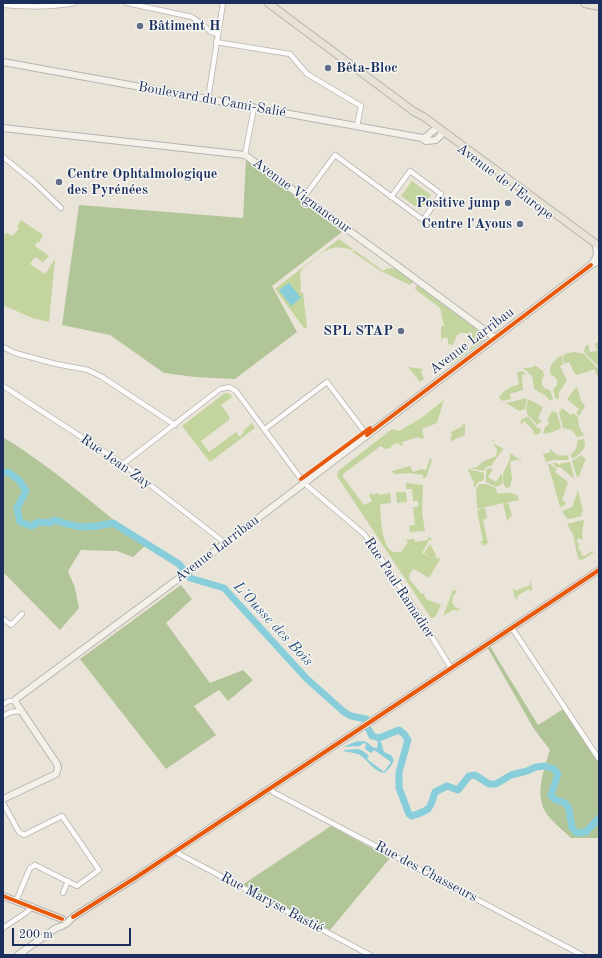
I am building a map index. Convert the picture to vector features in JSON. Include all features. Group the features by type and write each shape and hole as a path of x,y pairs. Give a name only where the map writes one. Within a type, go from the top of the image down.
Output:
{"highway":[{"path":"586,3 599,6"}],"main road":[{"name":"Avenue de l'Europe","path":"268,3 561,224 598,248"}],"street":[{"path":"3,5 30,7 58,6 74,3"},
{"path":"127,3 192,17 211,32 218,34"},
{"path":"208,99 223,3"},
{"path":"216,42 290,54 307,74 361,106 356,126"},
{"name":"Boulevard du Cami-Salié","path":"3,62 422,138 426,141 436,140 439,131"},
{"path":"245,154 254,108"},
{"name":"Avenue Vignancour","path":"4,128 245,154 304,196 494,338"},
{"path":"422,138 439,131"},
{"path":"304,196 335,155 423,220 441,194 410,171 391,196"},
{"path":"3,157 30,178 61,208"},
{"path":"591,265 597,255 598,248"},
{"name":"Avenue Larribau","path":"15,700 182,576 591,265 599,261"},
{"path":"3,347 15,353 56,364 88,370 102,377 175,425 123,464"},
{"path":"265,429 327,382 367,435"},
{"name":"Rue Jean Zay","path":"3,386 123,464 225,543"},
{"name":"Rue Paul Ramadier","path":"175,425 220,389 229,387 236,391 304,483 365,535 412,605 451,668"},
{"path":"18,955 64,922 135,878 599,570"},
{"path":"3,619 11,625 22,614"},
{"path":"512,628 599,759"},
{"path":"3,704 15,700 57,764 58,771 56,774 3,799"},
{"path":"3,716 11,712 21,711"},
{"name":"Rue des Chasseurs","path":"270,788 273,792 582,955"},
{"path":"3,803 19,832 24,835 62,816 99,870 77,886 36,864 30,868 16,901"},
{"name":"Rue Maryse Bastié","path":"176,850 179,854 370,955"},
{"path":"62,893 68,881"},
{"path":"3,896 32,906 64,922"},
{"path":"3,928 27,912 32,906"}],"green space":[{"path":"246,159 342,232 272,286 297,332 235,379 195,377 164,373 110,335 62,325 79,205 243,218"},
{"path":"412,181 431,195 420,210 401,196"},
{"path":"21,220 43,235 39,243 37,242 35,246 49,256 43,262 35,257 30,264 45,274 55,259 49,322 32,318 3,305 3,237 6,233 13,236 19,228 17,226"},
{"path":"339,239 383,271 391,268 395,269 413,282 410,285 379,270 353,252 354,250 352,249 337,247 325,251 303,268 300,273 300,290 301,293 303,292 307,328 304,328 275,289"},
{"path":"417,285 483,334 484,340 450,365 449,364 471,348 472,344 475,344 473,338 469,334 463,333 457,335 453,345 448,344 448,338 442,338 441,342 441,326 444,326 440,308 415,289"},
{"path":"598,342 599,367 584,352 585,347 588,344 590,352 597,351 595,344"},
{"path":"574,352 584,354 599,370 599,376 597,376 595,369 577,375 575,374 569,362 565,364 563,361 564,354"},
{"path":"562,355 563,365 560,366 567,381 559,392 559,399 555,398 553,389 557,385 557,381 555,377 551,375 550,368 554,361"},
{"path":"535,365 543,371 544,376 542,384 544,388 550,390 553,399 550,401 546,396 534,389 532,375 529,375 529,373 523,368 533,367"},
{"path":"408,367 423,369 421,372 424,379 420,382"},
{"path":"522,371 527,374 522,375 523,390 510,394 511,399 503,401 499,398 508,389 519,384 517,372"},
{"path":"576,387 581,401 585,406 579,416 576,413 579,409 567,399"},
{"path":"225,393 230,394 232,397 221,405 229,416 229,420 201,441 209,452 236,432 240,437 244,432 243,431 252,423 255,428 210,462 182,426"},
{"path":"527,398 525,409 519,411 506,403"},
{"path":"528,399 543,407 538,418 542,421 537,425 528,416 526,409"},
{"path":"444,400 437,423 422,429 424,438 420,439 419,437 402,442 403,446 396,443 388,449 381,446 343,474 343,477 364,505 372,501 369,495 372,493 374,495 377,493 380,495 390,493 391,503 380,504 382,527 386,544 390,550 395,552 402,551 408,542 405,540 414,539 415,542 428,540 428,537 431,538 432,540 429,540 422,553 432,558 424,553 430,544 436,555 435,557 440,559 429,578 414,569 410,573 409,579 422,594 425,593 424,595 426,599 441,605 435,617 431,618 337,476 338,471 392,429 399,431 420,419"},
{"path":"562,408 571,415 573,413 578,417 579,427 584,435 577,437 572,430 563,428 559,413"},
{"path":"552,411 557,413 561,428 553,432 543,434 545,427 550,423 547,421"},
{"path":"527,417 541,429 540,433 535,435 532,429 524,421 522,424 520,423 522,419"},
{"path":"462,424 465,425 465,435 455,439 452,442 450,437 452,436 451,432 463,426"},
{"path":"3,437 58,475 145,546 133,557 117,551 81,550 68,571 75,588 79,608 60,630 3,572"},
{"path":"584,439 584,448 572,459 571,454 576,449 578,440"},
{"path":"493,443 504,449 491,466 488,466 483,471 470,468 477,467 482,462 496,456 497,450"},
{"path":"551,449 558,455 568,455 569,460 553,460 546,462 543,454 550,452"},
{"path":"510,453 519,459 521,457 521,459 510,462 512,479 510,487 506,488 503,482 503,473 509,462"},
{"path":"581,455 587,460 585,460 579,477 577,477 572,461"},
{"path":"430,458 432,460 426,478 423,478 423,475 410,473 394,474 392,471 410,466 413,472 421,469 426,470"},
{"path":"570,462 573,478 560,467 556,467 552,463 557,463 560,465 562,463"},
{"path":"548,464 557,469 555,472 568,482 562,501 566,502 564,506 560,507"},
{"path":"489,468 493,469 488,477 496,482 502,474 502,484 496,487 486,482 486,470"},
{"path":"468,469 484,473 484,480 478,482 474,488 474,481 472,480"},
{"path":"406,483 423,485 422,512 425,531 410,532 409,526 415,525 413,507 418,507 418,501 413,501 412,489 406,489"},
{"path":"479,484 486,484 496,488 497,493 510,493 518,496 519,500 506,503 510,503 509,505 512,515 507,521 503,503 477,509 476,490"},
{"path":"578,490 583,511 581,516 570,519 566,518 562,511 572,507"},
{"path":"396,492 406,492 407,502 397,503"},
{"path":"485,508 487,518 483,520 487,540 489,542 483,546 480,542 483,541 477,511"},
{"path":"584,520 582,534 583,539 582,540 579,538 576,542 580,544 578,546 579,550 582,552 581,555 585,556 592,551 594,552 580,560 578,558 573,535 567,524"},
{"path":"530,581 532,590 531,591 529,589 517,596 518,600 515,598 513,589 514,588 515,591 530,585"},
{"path":"181,585 192,599 166,623 210,683 243,670 253,680 228,701 219,690 194,706 216,735 166,769 80,659"},
{"path":"453,590 457,591 453,596 452,602 455,607 461,610 453,610 443,616"},
{"path":"488,643 538,725 565,708 599,759 599,838 571,838 545,811 542,804 541,788 543,773 550,750 534,729 486,645"},
{"path":"331,826 390,858 330,930 242,885"}],"water":[{"path":"289,283 301,298 291,306 279,290"},
{"path":"378,740 381,742 384,752 391,755 394,760 385,773 378,771 360,755 344,751 344,747 358,741 364,741 372,747 377,748"}],"pier":[{"path":"363,743 366,744 365,749 371,753 374,750 391,762 384,772 367,759 369,756 363,751 358,749 344,750 344,747 360,746"}],"waterway":[{"name":"L'Ousse des Bois","path":"3,473 8,472 19,480 26,491 17,508 20,522 31,526 39,522 49,523 55,520 84,527 113,523 179,564 190,578 224,588 306,678 344,712 351,716 366,719"},
{"name":"L'Ousse des Bois","path":"369,730 372,736 379,738 399,730 408,740 399,772 399,788 409,814 412,816 426,811 432,802 435,792 447,786 458,790 469,776 475,775 489,784 496,784 511,775 536,767 545,766 554,769 558,774 551,795 554,799 565,803 569,809 572,828 577,833 586,832 599,818"}],"cycle path":[{"path":"367,435 591,265"},
{"path":"301,479 370,428"},
{"path":"73,917 135,878 599,570"},
{"path":"3,896 62,919"}],"place":[{"name":"Bâtiment H","path":"140,26"},
{"name":"Bêta-Bloc","path":"328,68"},
{"name":"Centre Ophtalmologique des Pyrénées","path":"59,182"},
{"name":"Positive jump","path":"508,203"},
{"name":"Centre l'Ayous","path":"520,224"},
{"name":"SPL STAP","path":"401,331"}]}
